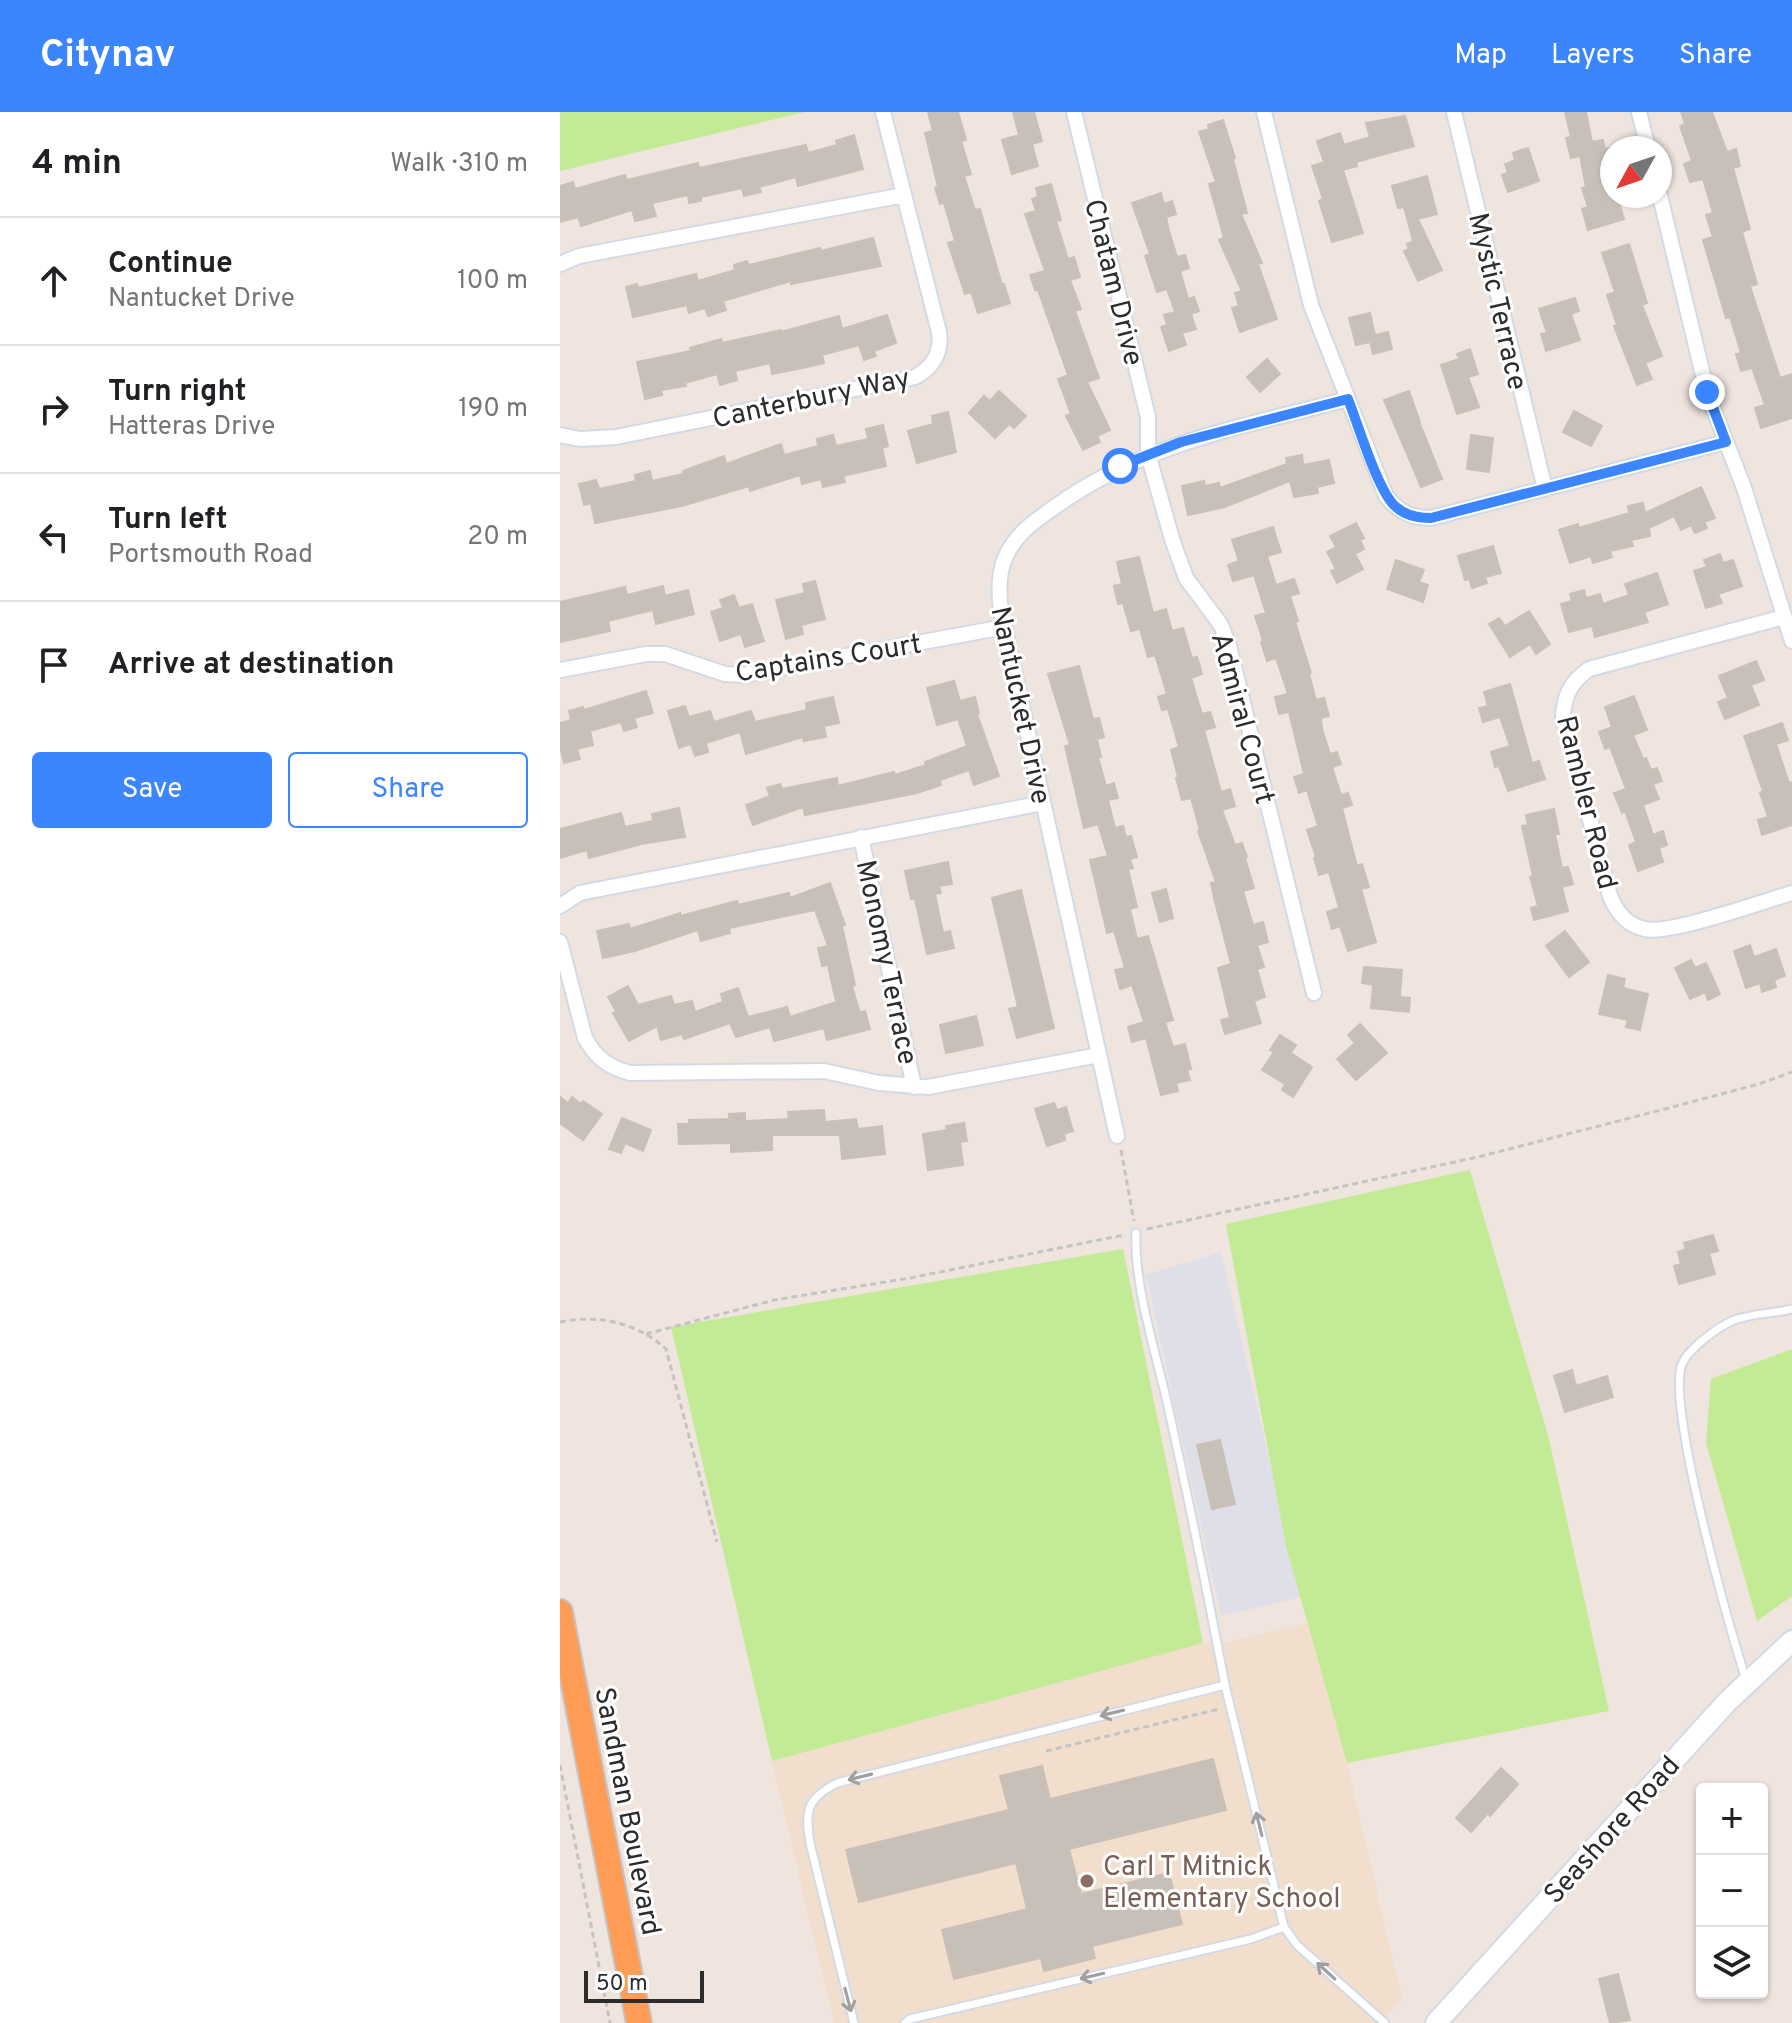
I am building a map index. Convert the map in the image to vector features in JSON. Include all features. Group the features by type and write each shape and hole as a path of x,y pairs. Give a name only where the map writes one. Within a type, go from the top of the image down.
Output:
{"highway":[{"name":"Sandman Boulevard","path":"560,1612 640,2022"}],"main road":[{"name":"Seashore Road","path":"1436,2023 1747,1682 1792,1641"}],"street":[{"name":"Canterbury Way","path":"560,435 580,439 616,437 915,377 926,371 939,352 940,340 883,112"},
{"name":"Chatam Drive","path":"1074,112 1148,417 1148,454"},
{"path":"1265,112 1311,305 1386,496 1405,513 1418,518 1431,518 1726,442"},
{"name":"Mystic Terrace","path":"1454,112 1545,489"},
{"path":"1639,112 1645,136"},
{"path":"560,264 579,256 904,195"},
{"path":"1663,208 1707,392 1744,488 1792,641"},
{"name":"Nantucket Drive","path":"1117,1136 1004,627 998,592 1000,575 1015,540 1029,525 1089,482 1181,442 1348,399"},
{"name":"Admiral Court","path":"1148,454 1186,578 1221,625 1229,646 1314,993"},
{"name":"Rambler Road","path":"1784,617 1589,669 1577,677 1568,690 1563,703 1563,717 1610,896 1623,918 1648,930 1662,930 1792,893"},
{"name":"Captains Court","path":"560,670 646,654 665,654 725,674 744,675 1004,627"},
{"path":"560,906 580,893 1043,803"},
{"name":"Monomy Terrace","path":"861,837 914,1087"},
{"path":"560,942 585,1038 592,1051 615,1069 630,1073 824,1071 914,1087 957,1083 1099,1055"}],"lane":[{"path":"1136,1233 1135,1253 1143,1294 1193,1517 1225,1685 1284,1927 1297,1945 1385,2023"},
{"path":"1747,1682 1730,1628 1687,1449 1680,1400 1682,1364 1700,1341 1732,1321 1792,1309"},
{"path":"854,2023 810,1843 807,1821 811,1802 820,1792 837,1783 1225,1685"},
{"path":"905,2023 910,2019 1251,1939 1284,1927"}],"path":[{"path":"646,1334 774,1300 910,1278 1087,1240 1136,1233 1482,1156 1759,1084 1792,1072"},
{"path":"1117,1136 1136,1233"},
{"path":"560,1322 580,1319 612,1321 646,1334 666,1349 717,1542"},
{"path":"1046,1751 1230,1707"},
{"path":"560,1765 610,2023"}],"shaded area":[{"path":"1221,1252 1301,1597 1221,1616 1146,1275"},
{"name":"Carl T Mitnick Elementary School","path":"1308,1623 1347,1763 1402,1999 1379,2023 834,2023 772,1761 1203,1643 1229,1642"}],"green space":[{"path":"560,112 805,112 560,171"},
{"path":"1470,1170 1549,1439 1609,1711 1347,1763 1286,1546 1226,1224"},
{"path":"1123,1249 1203,1643 772,1761 671,1327"},
{"path":"1792,1349 1792,1596 1757,1621 1706,1443 1711,1379"}],"building":[{"path":"928,112 958,112 966,140 961,141 971,174 964,176 975,210 980,209 1010,303 978,313 971,292 965,294 948,243 955,241 944,203 940,204 935,188 938,187 925,133 933,131"},
{"path":"1013,112 1034,112 1042,141 1032,144 1038,166 1012,174 1002,140 1019,135"},
{"path":"1565,112 1586,112 1592,142 1600,141 1600,208 1621,208 1624,219 1588,230 1582,209 1588,207 1582,188 1586,187 1580,156 1571,158 1566,138 1571,137"},
{"path":"1681,112 1712,112 1727,152 1736,149 1740,166 1733,168 1750,229 1742,232 1757,284 1750,286 1780,378 1792,374 1792,418 1761,428 1755,408 1765,405 1752,368 1741,371 1736,354 1741,353 1730,317 1726,318 1703,240 1713,237 1706,215 1713,213 1703,179 1690,182 1684,164 1692,161 1680,126 1685,124"},
{"path":"1405,116 1414,146 1356,162 1357,166 1343,170 1363,233 1332,242 1312,166 1324,162 1317,141 1340,133 1344,145 1370,137 1366,123"},
{"path":"1223,120 1247,213 1241,214 1262,263 1258,264 1277,319 1240,332 1232,308 1239,306 1235,293 1242,291 1219,240 1224,238 1209,184 1216,182 1199,132"},
{"path":"854,135 863,169 798,186 796,177 759,187 761,192 744,196 742,188 701,197 701,201 689,203 688,195 652,203 656,216 635,221 632,210 581,226 578,217 560,222 560,186 573,182 575,189 625,175 627,180 698,163 699,168 806,145 808,153 837,145 836,141"},
{"path":"1528,148 1539,181 1508,192 1502,175 1508,173 1505,164 1515,160 1513,153"},
{"path":"1427,176 1437,214 1418,219 1442,270 1418,281 1404,251 1409,249 1407,244 1413,241 1404,207 1398,208 1392,186"},
{"path":"1051,184 1061,220 1056,221 1068,259 1074,257 1080,277 1070,280 1081,309 1075,311 1099,378 1087,382 1110,430 1097,436 1100,442 1083,450 1066,416 1071,414 1058,379 1068,375 1030,275 1045,271 1025,214 1036,211 1032,199 1038,197 1036,188"},
{"path":"1161,193 1164,204 1172,201 1176,214 1166,217 1169,231 1177,257 1185,255 1189,268 1180,271 1188,299 1194,297 1199,311 1191,314 1196,329 1182,333 1186,345 1169,351 1161,327 1167,325 1164,315 1175,312 1167,289 1157,292 1145,256 1150,254 1132,203"},
{"path":"873,238 881,266 791,284 791,281 723,301 726,310 708,316 705,308 689,313 687,305 633,317 626,287 637,284 638,288 696,274 698,281 735,270 734,265 747,261 749,265"},
{"path":"1629,244 1647,303 1642,305 1662,356 1645,363 1652,379 1637,385 1614,326 1617,325 1607,295 1615,292 1602,253"},
{"path":"1575,298 1579,311 1571,314 1580,340 1546,351 1541,334 1547,333 1539,309"},
{"path":"1370,313 1375,335 1388,332 1392,349 1373,354 1370,342 1356,345 1349,318"},
{"path":"887,315 896,343 874,351 876,356 864,360 859,345 822,355 824,363 772,374 770,363 735,371 737,380 720,385 717,374 685,383 686,386 661,390 662,395 645,399 637,362 691,351 690,348 721,339 722,343 781,332 839,316 842,329"},
{"path":"1470,349 1478,374 1468,377 1479,407 1457,414 1441,365 1459,359 1457,354"},
{"path":"1267,359 1280,374 1260,392 1247,377"},
{"path":"999,391 1026,416 1014,428 1009,424 995,438 969,413 984,396 990,401"},
{"path":"1409,391 1420,422 1421,427 1417,428 1422,429 1442,479 1421,487 1384,400"},
{"path":"1574,411 1602,426 1591,446 1563,432"},
{"path":"948,412 956,452 917,463 908,431 933,424 932,416"},
{"path":"883,425 888,446 882,448 886,466 843,476 845,482 823,487 821,479 802,484 800,475 750,491 749,486 682,506 595,523 591,503 584,505 579,484 596,480 599,489 636,481 635,475 650,471 652,481 683,474 683,471 724,456 726,464 781,444 784,455 818,446 817,439 833,435 836,446 868,439 866,429"},
{"path":"1471,435 1493,438 1489,472 1467,469"},
{"path":"1302,455 1303,465 1329,460 1334,483 1317,487 1318,493 1294,497 1290,481 1225,507 1188,515 1182,486 1204,481 1205,486 1219,483 1220,488 1287,464 1286,458"},
{"path":"1701,487 1715,518 1704,522 1707,528 1695,533 1691,525 1681,530 1674,516 1649,528 1650,536 1631,540 1633,546 1610,551 1612,557 1593,563 1591,556 1570,563 1559,530 1578,524 1579,528 1629,513 1628,506 1643,503 1645,513"},
{"path":"1356,523 1364,538 1360,540 1364,549 1355,554 1363,569 1337,583 1331,571 1336,569 1327,552 1336,547 1330,536"},
{"path":"1273,527 1281,552 1267,556 1276,585 1294,579 1299,593 1290,596 1298,621 1295,622 1316,700 1324,698 1329,716 1321,718 1322,729 1330,754 1337,752 1341,764 1332,767 1341,795 1348,793 1352,805 1342,808 1357,866 1362,864 1369,887 1361,889 1376,942 1348,951 1340,926 1332,929 1327,912 1339,908 1329,872 1319,875 1307,830 1318,826 1307,790 1299,793 1294,777 1304,774 1289,712 1279,714 1275,697 1288,694 1276,658 1267,661 1261,642 1255,616 1266,613 1254,575 1233,581 1228,565 1239,561 1232,540"},
{"path":"1493,546 1501,573 1485,577 1487,583 1472,588 1469,579 1465,580 1458,556"},
{"path":"1720,554 1723,563 1733,560 1742,586 1718,594 1722,603 1706,608 1694,571 1707,567 1704,560"},
{"path":"1139,557 1153,613 1166,609 1172,631 1183,628 1192,658 1197,657 1202,674 1191,678 1202,714 1210,712 1215,727 1204,730 1221,792 1230,789 1235,806 1222,810 1235,845 1242,843 1247,857 1254,888 1243,891 1253,925 1263,922 1268,942 1257,945 1264,967 1257,969 1265,997 1254,1001 1261,1023 1225,1034 1221,1020 1230,1018 1218,968 1231,964 1211,883 1216,882 1198,831 1191,798 1182,800 1176,778 1171,750 1179,747 1168,709 1162,710 1158,697 1167,694 1155,655 1148,657 1140,629 1131,631 1123,603 1118,604 1114,586 1122,584 1117,562"},
{"path":"1396,560 1424,570 1419,582 1428,585 1423,602 1387,589"},
{"path":"1657,573 1668,604 1644,612 1648,622 1595,637 1592,626 1569,632 1561,604 1572,601 1570,594 1584,590 1586,598 1600,594 1603,604 1629,595 1625,584"},
{"path":"815,581 825,619 801,625 803,634 786,639 776,600 805,593 803,584"},
{"path":"663,586 665,596 688,590 694,614 656,624 653,610 608,621 610,631 560,642 560,602 625,587 627,595"},
{"path":"734,595 739,608 752,604 764,641 745,647 741,634 720,641 711,612 723,608 720,600"},
{"path":"1529,611 1550,644 1536,654 1530,644 1510,657 1489,624 1499,618 1505,626"},
{"path":"1756,661 1764,680 1751,685 1759,705 1725,719 1718,702 1728,698 1719,676"},
{"path":"1079,666 1093,719 1099,718 1104,737 1097,739 1101,757 1098,757 1106,786 1114,783 1118,798 1108,800 1115,828 1123,826 1126,837 1131,836 1137,857 1130,859 1133,868 1128,869 1137,907 1130,909 1137,939 1148,936 1173,1020 1165,1022 1173,1047 1185,1044 1191,1069 1187,1070 1190,1080 1176,1083 1178,1091 1161,1095 1146,1038 1132,1042 1128,1027 1144,1022 1132,985 1120,989 1115,970 1125,968 1114,931 1107,933 1090,860 1108,856 1098,824 1084,828 1065,746 1070,745 1048,674"},
{"path":"954,681 960,701 975,697 977,714 999,776 974,785 969,770 940,780 941,785 917,793 805,815 803,807 753,825 746,805 770,796 767,788 780,784 782,789 837,778 838,786 894,772 895,775 967,746 958,719 937,725 927,688"},
{"path":"1510,684 1532,763 1539,761 1545,779 1508,791 1491,752 1510,746 1500,717 1483,722 1479,708 1488,706 1484,692"},
{"path":"646,691 653,713 634,718 637,727 624,731 621,722 590,731 593,745 577,749 580,759 564,763 560,723 571,720 569,711 583,707 584,710"},
{"path":"1634,696 1647,730 1633,735 1643,759 1646,758 1651,770 1657,768 1662,781 1653,784 1659,799 1643,805 1653,835 1663,831 1667,845 1659,848 1663,862 1638,871 1629,845 1636,842 1625,811 1622,813 1614,793 1626,789 1610,747 1605,749 1599,732 1612,727 1605,707"},
{"path":"833,697 839,723 824,726 826,737 804,741 803,737 746,754 740,732 706,743 708,752 695,756 691,744 679,748 668,711 685,706 689,717 710,711 714,722 751,711 755,722 807,710 806,703"},
{"path":"1782,723 1788,740 1776,744 1789,783 1792,782 1792,825 1762,835 1758,820 1768,817 1760,793 1763,791 1744,736"},
{"path":"679,808 685,837 641,844 589,858 587,850 560,858 560,829 621,813 625,827 653,821 652,814"},
{"path":"1554,809 1562,868 1568,867 1573,884 1562,887 1568,911 1534,920 1531,908 1538,906 1522,826 1528,825 1526,815"},
{"path":"948,862 952,884 939,886 941,893 935,894 943,933 950,931 954,948 927,954 915,899 911,899 905,871"},
{"path":"830,883 845,925 842,926 855,985 852,986 860,1013 865,1011 870,1029 827,1040 824,1028 774,1041 770,1027 736,1037 730,1023 684,1039 682,1034 661,1040 657,1026 629,1041 608,997 628,986 638,1005 671,996 674,1005 692,1001 695,1012 723,1002 721,994 738,988 748,1017 787,1007 790,1017 836,1002 828,965 822,966 818,948 828,946 815,910 729,928 730,933 701,941 698,930 603,958 597,931 629,924 630,929 680,913 680,916 737,901 738,905 789,893 790,898"},
{"path":"1166,889 1173,918 1160,922 1152,893"},
{"path":"1021,890 1054,1028 1017,1038 1009,1009 1018,1007 992,898"},
{"path":"1565,931 1589,962 1569,977 1546,946"},
{"path":"1750,945 1754,957 1776,949 1785,976 1774,980 1776,987 1762,992 1760,983 1746,988 1734,951"},
{"path":"1691,960 1695,968 1706,963 1720,994 1708,1000 1705,992 1690,999 1675,968"},
{"path":"1364,967 1402,970 1400,997 1410,998 1409,1012 1371,1008 1373,985 1362,983"},
{"path":"1608,975 1625,979 1623,988 1648,994 1640,1030 1626,1027 1628,1020 1599,1014"},
{"path":"976,1016 983,1045 946,1053 940,1025"},
{"path":"1360,1024 1387,1053 1356,1080 1337,1059 1355,1043 1348,1035"},
{"path":"1280,1035 1296,1045 1291,1053 1312,1067 1293,1097 1282,1090 1285,1084 1262,1070 1274,1052 1270,1050"},
{"path":"560,1097 568,1103 572,1097 581,1104 583,1101 602,1114 583,1140 560,1123"},
{"path":"1054,1103 1057,1110 1066,1107 1073,1131 1064,1134 1065,1140 1047,1146 1035,1109"},
{"path":"824,1110 825,1122 856,1119 858,1129 882,1126 885,1154 842,1159 840,1135 772,1135 772,1150 731,1152 731,1143 679,1144 678,1124 689,1124 689,1120 729,1119 729,1114 745,1113 745,1121 789,1119 788,1112"},
{"path":"622,1118 651,1130 643,1151 625,1143 621,1153 609,1149"},
{"path":"964,1123 967,1141 960,1142 963,1165 928,1170 923,1134"},
{"path":"1713,1235 1718,1251 1709,1253 1715,1274 1679,1284 1674,1266 1681,1264 1678,1252 1686,1249 1684,1243"},
{"path":"1572,1370 1576,1386 1607,1376 1613,1397 1565,1412 1554,1376"},
{"path":"1220,1440 1235,1504 1212,1509 1197,1445"},
{"path":"1213,1759 1226,1810 1069,1849 1081,1894 1169,1873 1182,1924 1092,1946 1095,1958 1044,1971 1041,1958 954,1979 942,1930 1027,1909 1016,1863 859,1902 846,1850 1009,1810 1000,1776 1042,1766 1050,1799"},
{"path":"1501,1768 1518,1784 1471,1832 1456,1818"},
{"path":"1618,1974 1630,2020 1610,2023 1599,1979"}],"place":[{"name":"Carl T Mitnick Elementary School","path":"1087,1881"}],"route":[{"path":"1120,466 1181,442 1348,399 1386,496 1405,513 1418,518 1431,518 1726,442 1707,392"}]}
